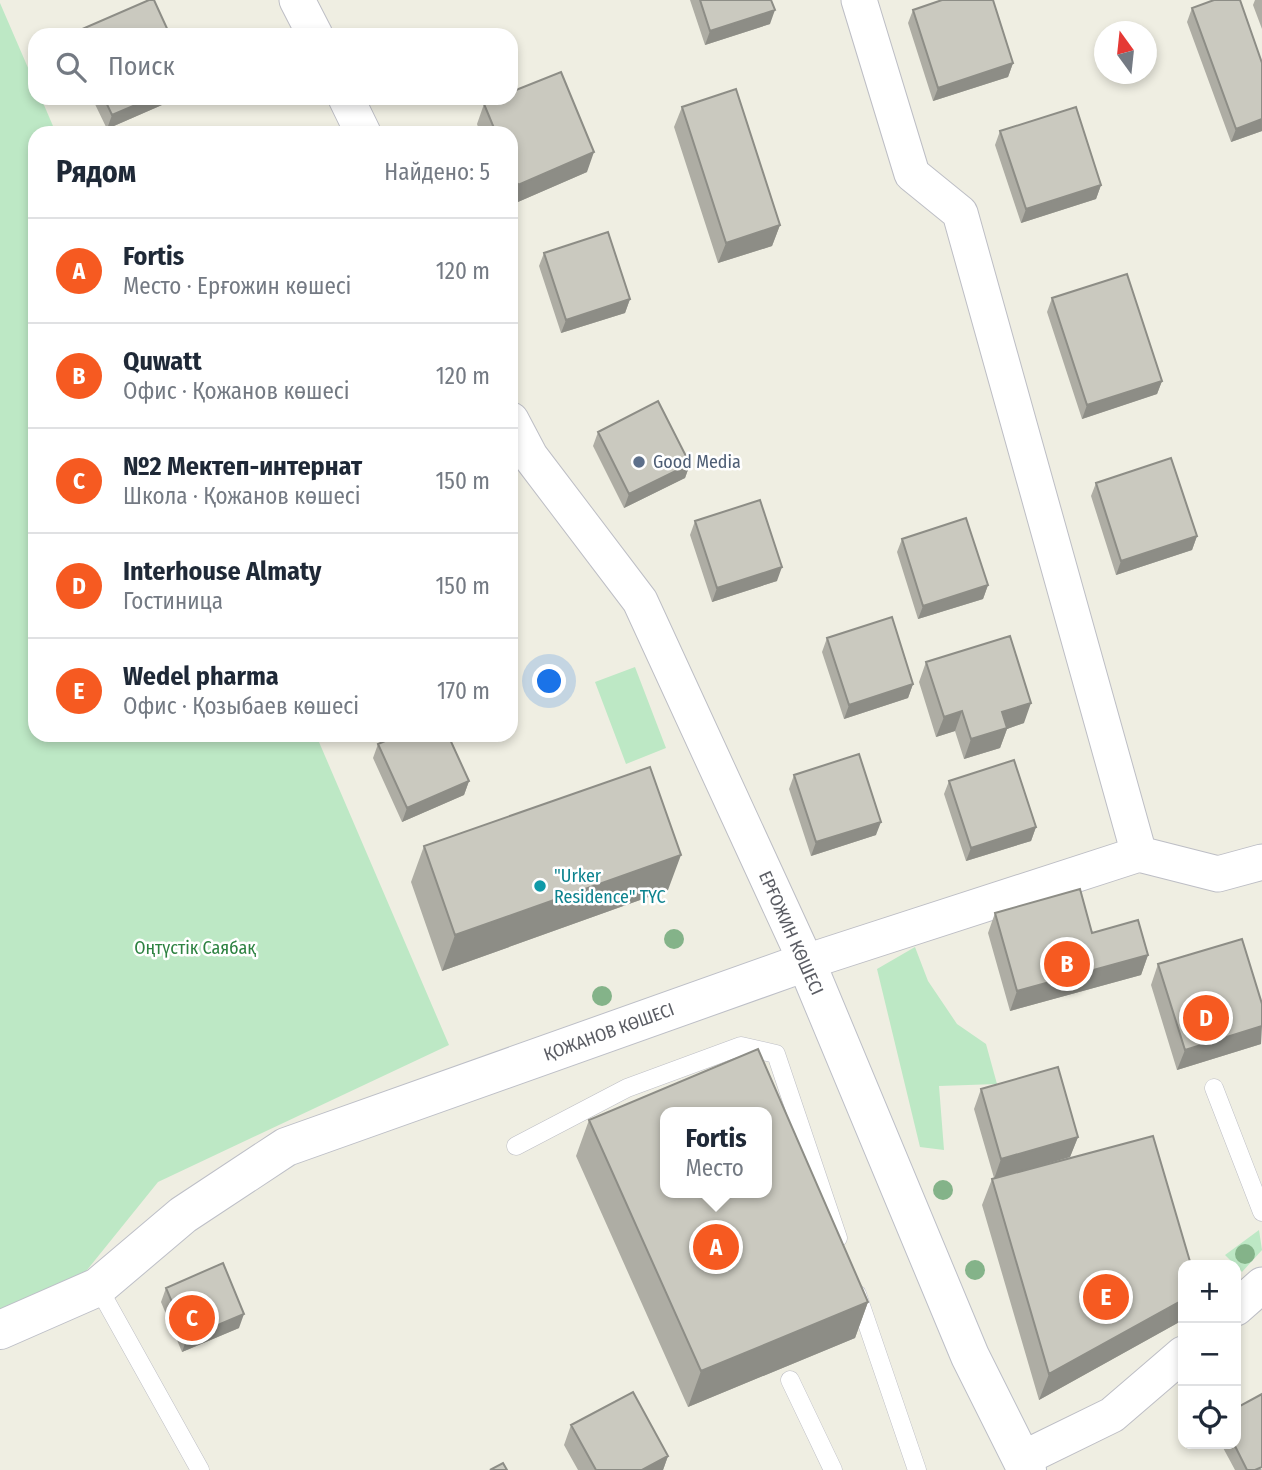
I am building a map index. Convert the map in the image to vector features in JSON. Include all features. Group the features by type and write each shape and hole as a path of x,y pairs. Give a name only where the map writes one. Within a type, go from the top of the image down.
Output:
{"street":[{"path":"297,0 311,28"},
{"path":"859,0 912,174 960,213 1139,854 1218,874 1262,862"},
{"path":"349,105 360,126"},
{"name":"ЕРҒОЖИН КӨШЕСІ","path":"518,433 530,456 639,601 806,962 970,1356 1025,1465"},
{"name":"ҚОЖАНОВ КӨШЕСІ","path":"0,1330 98,1287 183,1215 286,1147 806,962 1139,854"},
{"path":"1241,1304 1262,1286"},
{"path":"1025,1465 1112,1415 1178,1358"}],"lane":[{"path":"516,1146 627,1088 741,1046 776,1055 842,1249"},
{"path":"1214,1088 1262,1212"},
{"path":"850,1275 917,1470"},
{"path":"98,1287 200,1470"},
{"path":"790,1380 833,1470"}],"green space":[{"name":"Оңтүстік Саябақ","path":"0,3 28,68 28,105 44,105 53,126 28,126 28,742 319,742 449,1045 158,1182 83,1275 0,1312"},
{"path":"635,667 666,748 626,764 595,682"},
{"path":"915,947 928,981 957,1024 986,1044 997,1084 939,1086 944,1150 920,1147 877,969"},
{"path":"1259,1230 1262,1250 1242,1272 1241,1260 1230,1260 1225,1255"}],"building":[{"path":"154,0 167,28 85,28"},
{"path":"700,0 771,0 775,10 710,31"},
{"path":"942,0 993,0 1013,63 938,88 913,10"},
{"path":"1214,0 1240,0 1262,63 1262,119 1236,129 1192,8"},
{"path":"561,72 594,152 518,185 518,126 493,126 484,105 518,105 518,89"},
{"path":"736,89 780,225 726,243 682,107"},
{"path":"107,105 136,105 112,115"},
{"path":"1076,107 1101,185 1026,209 1000,131"},
{"path":"608,232 630,299 566,320 544,253"},
{"path":"1127,274 1162,381 1087,405 1052,298"},
{"name":"Good Media","path":"658,401 690,464 629,494 598,432"},
{"path":"1171,458 1197,536 1121,561 1096,483"},
{"path":"760,500 782,567 717,588 695,521"},
{"path":"966,518 988,585 923,606 902,539"},
{"path":"892,617 913,684 849,705 827,638"},
{"path":"1010,636 1031,703 1002,712 1007,728 971,739 962,711 944,717 926,662"},
{"path":"451,742 469,781 407,808 378,744"},
{"path":"859,754 881,822 816,842 794,775"},
{"path":"1014,760 1036,827 971,848 949,781"},
{"name":"\"Urker Residence\" ТҮС","path":"650,767 681,855 455,935 424,846"},
{"path":"1080,889 1092,933 1138,920 1148,955 1017,991 995,913"},
{"path":"1242,939 1262,1004 1262,1026 1185,1050 1158,964"},
{"path":"758,1049 868,1302 701,1371 589,1120"},
{"path":"1058,1067 1078,1137 1001,1159 981,1089"},
{"path":"1153,1136 1190,1260 1178,1260 1178,1303 1049,1374 992,1179"},
{"path":"223,1263 244,1314 187,1338 166,1288"},
{"path":"633,1392 668,1456 642,1470 596,1470 571,1425"},
{"path":"1262,1394 1262,1467 1255,1470 1247,1470 1236,1449 1241,1449 1241,1405"},
{"path":"503,1463 507,1470 490,1470"}],"place":[{"name":"Good Media","path":"639,462"},
{"name":"\"Urker Residence\" ТҮС","path":"540,886"},
{"name":"Quwatt","path":"1067,964"},
{"name":"Interhouse Almaty","path":"1206,1018"},
{"name":"Fortis","path":"716,1247"},
{"name":"Wedel pharma","path":"1106,1297"},
{"name":"№2 Мектеп-интернат","path":"192,1318"}]}
